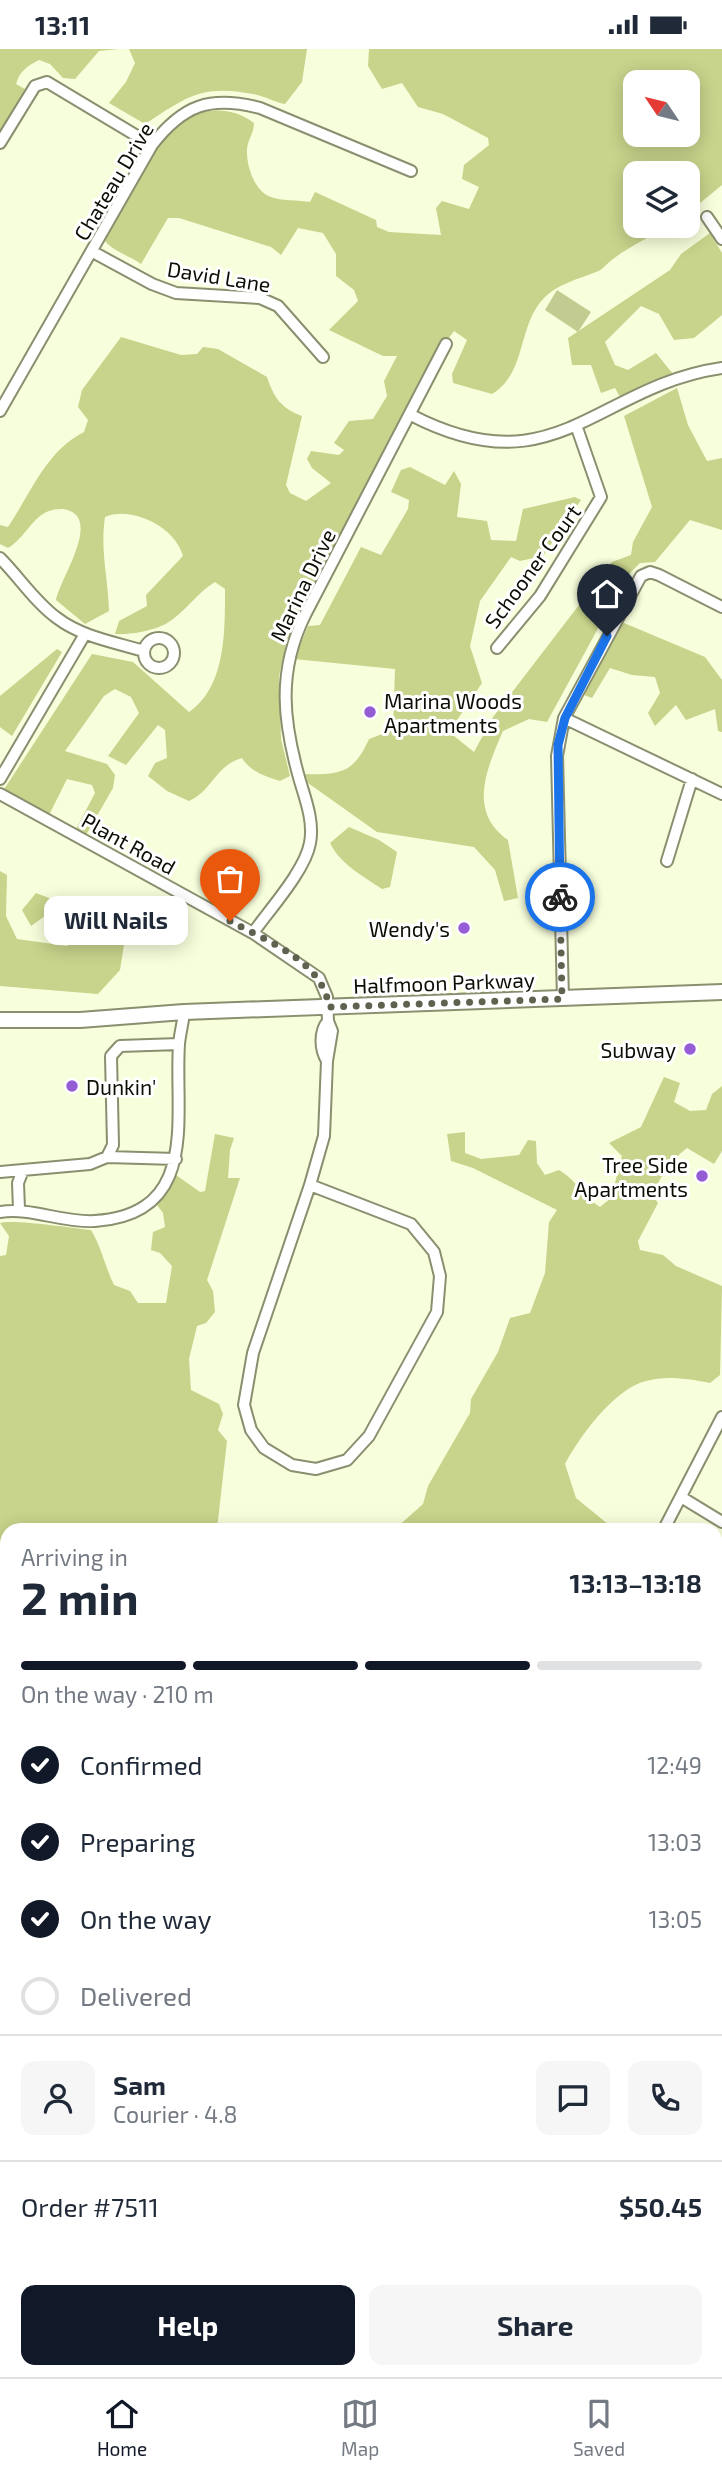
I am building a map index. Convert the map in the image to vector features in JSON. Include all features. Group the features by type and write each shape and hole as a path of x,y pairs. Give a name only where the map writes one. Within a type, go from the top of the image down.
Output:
{"main road":[{"name":"Halfmoon Parkway","path":"0,1020 80,1020 184,1012 328,1014 722,992"}],"street":[{"path":"0,143 35,86 47,82 152,145"},
{"name":"Chateau Drive","path":"0,411 152,145 186,109 211,103 240,103 411,171"},
{"path":"707,217 722,239"},
{"name":"David Lane","path":"93,252 152,284 176,293 260,298 278,306 323,357"},
{"name":"Marina Drive","path":"253,933 296,872 309,846 309,810 285,722 283,693 288,657 305,615 446,344"},
{"path":"411,415 459,437 496,443 529,440 576,428 673,380 722,368"},
{"name":"Schooner Court","path":"497,648 540,596 601,497 576,428"},
{"path":"0,558 55,617 85,634 144,651"},
{"path":"562,999 557,756 565,718 641,576 650,572 659,575 722,607"},
{"path":"0,779 85,634"},
{"path":"565,718 722,794"},
{"path":"667,861 692,779"},
{"name":"Plant Road","path":"0,794 253,933 313,971 323,984 328,1014"},
{"path":"0,1212 19,1209 72,1221 121,1216 138,1209 158,1194 171,1176 180,1132 179,1044 184,1012"},
{"path":"310,1185 411,1224 434,1252 440,1276 437,1312 369,1436 347,1460 316,1469 292,1465 264,1448 251,1430 244,1405 253,1353 324,1136 327,1061 332,1031 328,1014"},
{"path":"107,1157 113,1145 111,1056 120,1047 179,1044"},
{"path":"0,1172 90,1164 107,1157 176,1159"},
{"path":"19,1209 18,1183 23,1170"},
{"path":"667,1523 722,1417"},
{"path":"681,1497 722,1522"}],"green space":[{"path":"0,49 119,49 99,51 75,79 63,78 50,64 39,60 31,64 18,79 16,84 25,89 0,131"},
{"path":"129,49 307,49 302,82 285,104 235,91 207,92 184,100 145,124 109,103 126,82 135,63"},
{"path":"369,49 722,49 722,185 700,203 700,161 623,161 623,238 647,238 598,271 562,285 544,298 529,322 511,374 492,394 453,383 452,374 467,340 454,331 421,377 287,640 279,676 281,739 290,776 280,781 269,777 254,770 242,758 226,766 197,797 189,801 167,791 148,776 155,763 167,758 165,730 158,725 126,765 108,756 139,713 131,697 115,689 104,696 65,751 107,764 115,775 113,788 86,835 76,829 95,793 92,785 67,779 49,815 3,791 92,654 133,662 189,712 201,701 217,673 225,622 225,589 215,582 167,623 145,631 115,634 119,621 147,606 146,595 183,556 172,536 162,528 152,521 128,514 105,517 104,553 109,611 85,624 56,600 79,539 81,527 78,517 65,509 49,511 38,518 8,548 0,544 0,525 8,527 49,461 71,440 84,432 88,420 78,407 82,390 121,337 181,355 197,354 203,347 218,349 267,377 279,401 302,416 286,485 290,493 306,501 331,483 312,468 307,459 311,451 339,455 344,450 334,443 349,421 373,419 387,396 384,381 397,356 383,356 329,330 358,301 354,290 336,276 336,254 323,233 298,228 281,255 271,247 179,218 168,218 141,264 112,248 105,241 138,177 170,130 188,117 207,111 227,111 254,123 247,149 248,162 252,177 265,194 279,199 310,202 315,192 376,220 377,227 389,232 441,235 436,208 442,201 469,209 479,187 462,179 464,165 489,145 488,138 443,114 418,107 402,83 382,89 368,66"},
{"path":"710,233 722,253 722,315 694,338 674,340 659,314 641,306 605,342 615,365 628,370 656,353 673,374 621,399 615,388 601,393 591,365 572,365 568,338 670,270 681,254"},
{"path":"557,290 591,312 578,332 545,310"},
{"path":"677,388 688,425 707,461 722,458 722,530 690,520 655,562 640,563 626,577 547,722 529,719 503,731 487,774 484,803 495,829 508,840 518,898 504,901 495,870 474,847 377,832 308,783 305,774 328,774 344,770 358,759 369,739 393,730 395,669 294,659 308,626 320,625 361,547 381,555 408,509 409,500 391,492 401,470 410,467 445,485 454,471 461,484 457,517 487,521 491,540 516,541 523,509 575,497 581,500 543,556 520,561 511,557 480,601 470,646 482,683 449,732 474,752 493,717 612,562 631,555 633,542 652,507 624,416"},
{"path":"624,623 705,657 722,680 722,732 718,731 715,709 686,720 676,705 655,726 648,713 660,693 655,677 632,675 610,668 592,698 584,695 615,633"},
{"path":"57,649 62,652 12,736 0,727 0,696"},
{"path":"349,827 379,840 397,852 390,887 382,889 353,869 334,850 330,843"},
{"path":"0,871 7,875 6,916 17,939 67,946 90,930 113,935 124,945 120,970 98,994 0,986"},
{"path":"36,893 49,898 56,908 31,926 22,910"},
{"path":"664,1077 680,1083 674,1102 690,1111 706,1110 712,1094 722,1086 722,1151 714,1164 687,1148 676,1158 659,1182 653,1196 658,1203 638,1241 640,1250 663,1255 676,1266 722,1286 720,1375 710,1383 670,1378 634,1385 610,1403 579,1441 565,1464 576,1498 607,1523 402,1523 423,1504 428,1486 470,1413 471,1399 498,1352 510,1318 530,1313 545,1273 549,1222 557,1210 473,1168 451,1161 447,1134 465,1132 465,1153 481,1159 519,1155 528,1140 536,1141 537,1163 545,1175 559,1170 600,1207 611,1198 622,1156 609,1143 641,1127"},
{"path":"215,1134 234,1138 230,1150 228,1178 240,1178 207,1280 213,1291 215,1312 206,1323 197,1326 189,1359 191,1390 219,1404 223,1414 218,1430 227,1441 218,1523 0,1523 0,1256 6,1255 9,1236 0,1223 29,1223 91,1230 114,1285 130,1291 138,1303 166,1303 172,1266 160,1253 151,1250 153,1232 165,1227 163,1213 157,1205 176,1175 200,1192 205,1191"}],"way so far":[{"path":"230,921 313,971 323,984 329,1007 562,999 560,897"}],"place":[{"name":"Marina Woods Apartments","path":"370,712"},
{"name":"Will Nails","path":"230,921"},
{"name":"Wendy's","path":"464,928"},
{"name":"Subway","path":"690,1049"},
{"name":"Dunkin'","path":"72,1086"},
{"name":"Tree Side Apartments","path":"702,1176"}],"route":[{"path":"560,897 560,730 607,636"}]}
